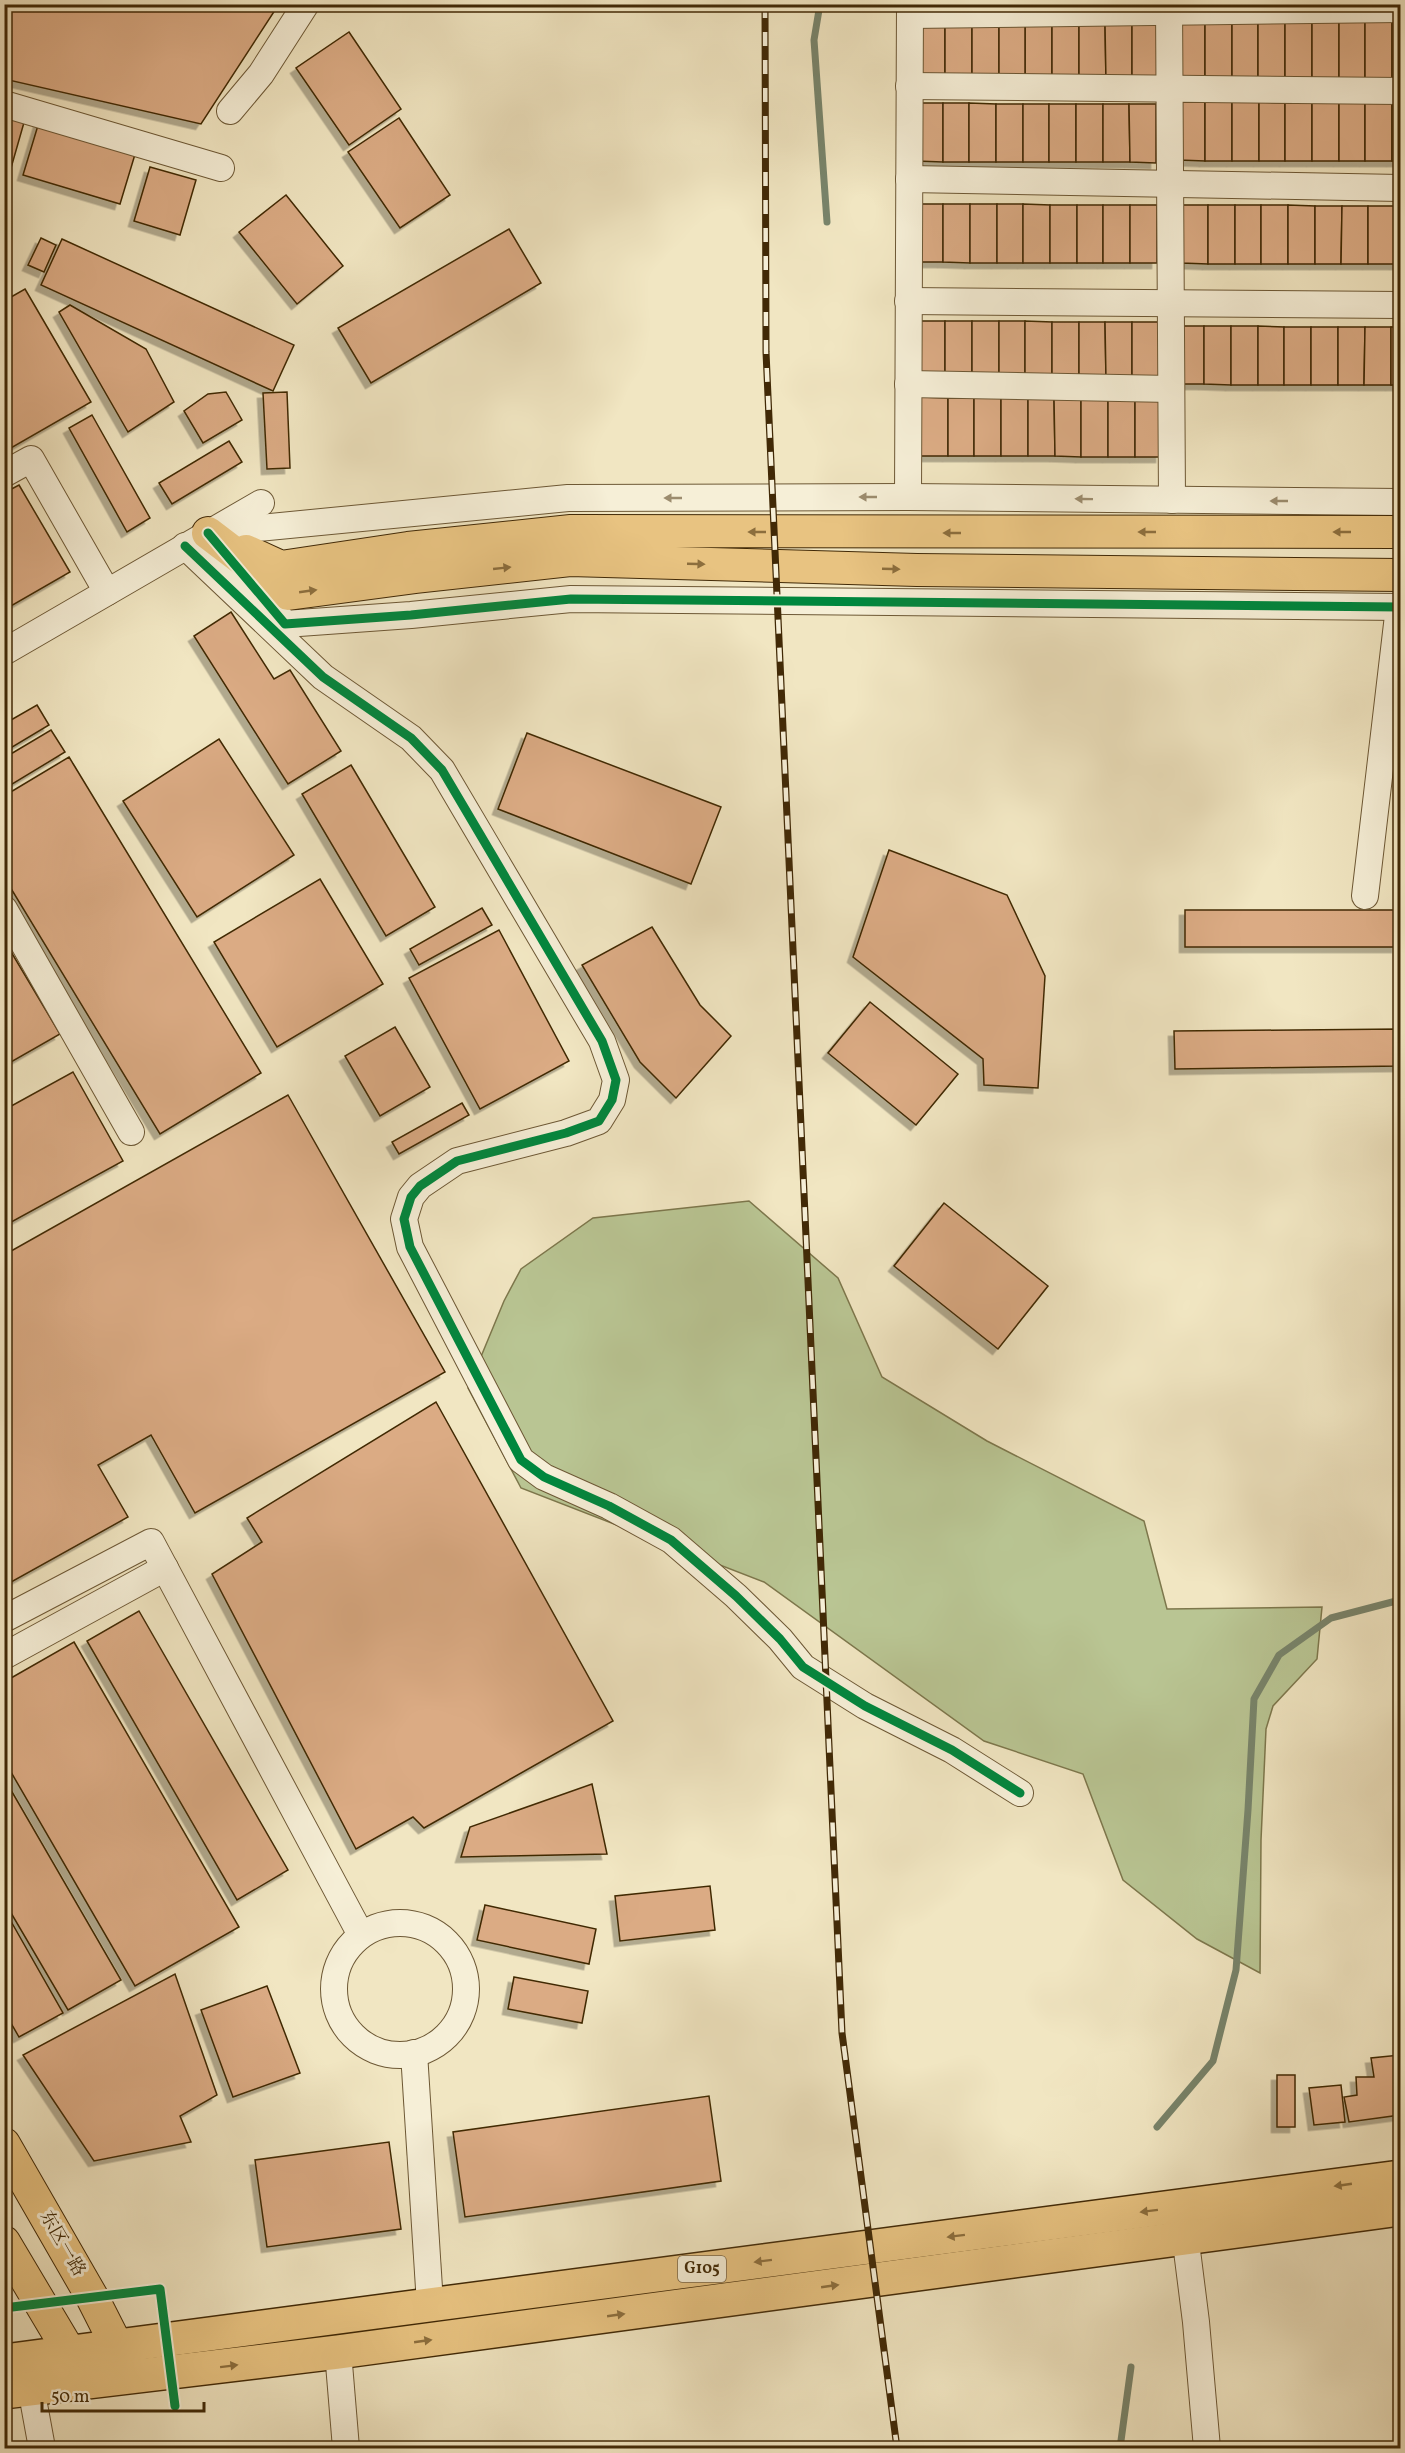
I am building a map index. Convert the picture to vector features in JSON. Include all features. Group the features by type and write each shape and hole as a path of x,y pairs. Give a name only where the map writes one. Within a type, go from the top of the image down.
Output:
{"highway":[{"name":"G105","path":"4,2361 1401,2177"},
{"name":"G105","path":"18,2390 338,2352 1401,2209"}],"main road":[{"path":"196,540 281,567 408,548 571,531 1401,532"},
{"path":"196,540 288,594 570,560 916,570 1401,575"},
{"name":"东区一路","path":"4,2144 92,2297 132,2377"},
{"path":"4,2242 87,2382"}],"street":[{"path":"230,111 261,74 306,4"},
{"path":"1169,8 1172,501"},
{"path":"908,497 910,10 1401,9"},
{"path":"909,86 1401,91"},
{"path":"4,104 221,168"},
{"path":"909,179 1401,188"},
{"path":"908,302 1401,305"},
{"path":"908,384 1171,389"},
{"path":"4,474 31,459 107,592"},
{"path":"196,540 568,498 908,497 1401,502"},
{"path":"4,652 261,503"},
{"path":"196,540 285,624 411,615 571,598 1400,608 1365,896"},
{"path":"196,540 323,677 411,738 442,770 602,1041 616,1080 612,1100 599,1121 567,1133 457,1161 420,1186 411,1197 404,1220 410,1247 521,1460 544,1477 609,1506 671,1540 736,1596 780,1640 803,1667 865,1706 952,1750 1020,1793"},
{"path":"4,909 131,1132"},
{"path":"4,1619 151,1542 361,1935"},
{"path":"4,1656 165,1569"},
{"path":"402,1923 424,1928 443,1940 457,1957 465,1978 465,2001 458,2022 444,2039 425,2051 403,2055 382,2053 362,2044 347,2030 337,2011 333,1990 336,1969 346,1950 361,1935 380,1926 402,1923"},
{"path":"414,2053 430,2304"},
{"path":"1181,2207 1196,2322 1207,2448"},
{"path":"338,2352 346,2448"},
{"path":"18,2390 42,2448"}],"green space":[{"path":"749,1201 838,1278 882,1377 987,1441 1144,1521 1167,1609 1322,1607 1317,1659 1273,1706 1266,1729 1261,1840 1260,1973 1197,1939 1123,1880 1083,1774 984,1741 764,1582 521,1488 468,1388 504,1301 521,1269 593,1218"}],"building":[{"path":"4,4 279,4 201,124 4,79"},
{"path":"1178,21 1205,21 1205,79 1178,79"},
{"path":"1205,21 1232,21 1232,79 1205,79"},
{"path":"1232,21 1258,21 1258,79 1232,79"},
{"path":"1258,21 1285,21 1285,80 1258,79"},
{"path":"1285,21 1312,21 1312,80 1285,80"},
{"path":"1312,21 1339,21 1339,80 1312,80"},
{"path":"1339,21 1365,22 1365,80 1339,80"},
{"path":"1365,22 1392,22 1392,80 1365,80"},
{"path":"1392,22 1400,22 1400,80 1392,80"},
{"path":"919,23 945,23 945,81 919,82"},
{"path":"945,23 972,23 972,82 945,81"},
{"path":"972,23 999,24 999,82 972,82"},
{"path":"1025,23 1052,24 1052,82 1025,82"},
{"path":"1025,23 1025,82 999,82 999,24"},
{"path":"1052,24 1079,24 1079,82 1052,82"},
{"path":"1079,24 1105,24 1106,82 1079,82"},
{"path":"1105,24 1132,24 1132,83 1106,82"},
{"path":"1132,24 1159,24 1159,83 1132,83"},
{"path":"349,32 401,109 349,145 296,68"},
{"path":"1178,102 1205,102 1205,161 1179,160"},
{"path":"1205,102 1232,102 1232,161 1205,161"},
{"path":"1232,102 1259,102 1259,161 1232,161"},
{"path":"1259,102 1285,103 1285,161 1259,161"},
{"path":"916,103 943,103 943,162 916,161"},
{"path":"943,103 969,103 969,162 943,162"},
{"path":"969,103 996,104 996,162 969,162"},
{"path":"1285,103 1312,103 1312,161 1285,161"},
{"path":"1312,103 1339,103 1339,161 1312,161"},
{"path":"1339,103 1365,103 1365,161 1339,161"},
{"path":"1365,103 1392,103 1392,161 1365,161"},
{"path":"1392,103 1400,103 1400,161 1392,161"},
{"path":"996,104 1023,104 1023,162 996,162"},
{"path":"1023,104 1049,104 1049,162 1023,162"},
{"path":"1049,104 1076,104 1076,162 1049,162"},
{"path":"1076,104 1103,104 1103,162 1076,162"},
{"path":"1103,104 1129,104 1130,162 1103,162"},
{"path":"1129,104 1156,104 1156,163 1130,162"},
{"path":"4,113 25,119 11,168 4,166"},
{"path":"399,118 450,195 400,228 348,152"},
{"path":"39,122 136,151 120,204 23,175"},
{"path":"150,167 196,180 180,235 134,221"},
{"path":"286,195 343,266 297,304 239,232"},
{"path":"917,204 943,204 943,262 916,262"},
{"path":"943,204 970,204 970,263 943,262"},
{"path":"970,204 997,204 997,263 970,263"},
{"path":"997,204 1023,204 1023,263 997,263"},
{"path":"1023,204 1050,205 1050,263 1023,263"},
{"path":"1050,205 1077,205 1077,263 1050,263"},
{"path":"1077,205 1103,205 1103,263 1077,263"},
{"path":"1103,205 1130,205 1130,263 1103,263"},
{"path":"1130,205 1157,205 1157,263 1130,263"},
{"path":"1181,205 1208,205 1208,264 1181,263"},
{"path":"1208,205 1235,205 1235,264 1208,264"},
{"path":"1235,205 1261,205 1261,264 1235,264"},
{"path":"1261,205 1288,205 1288,264 1261,264"},
{"path":"1288,205 1315,206 1315,264 1288,264"},
{"path":"1315,206 1342,206 1341,264 1315,264"},
{"path":"1342,206 1368,206 1368,264 1341,264"},
{"path":"1368,206 1395,206 1395,264 1368,264"},
{"path":"1395,206 1400,206 1400,264 1395,264"},
{"path":"509,229 541,283 371,383 338,328"},
{"path":"41,238 56,245 44,272 28,265"},
{"path":"62,239 294,345 273,391 41,285"},
{"path":"25,289 91,402 4,452 4,301"},
{"path":"70,305 146,349 174,402 128,432 59,312"},
{"path":"919,321 945,321 945,379 919,379"},
{"path":"945,321 972,321 972,380 945,379"},
{"path":"972,321 999,321 999,380 972,380"},
{"path":"999,321 1025,321 1025,380 999,380"},
{"path":"1025,321 1052,322 1052,380 1025,380"},
{"path":"1052,322 1079,322 1079,380 1052,380"},
{"path":"1079,322 1105,322 1106,380 1079,380"},
{"path":"1105,322 1132,322 1132,380 1106,380"},
{"path":"1132,322 1159,322 1159,380 1132,380"},
{"path":"1178,326 1204,326 1204,384 1178,384"},
{"path":"1204,326 1231,326 1231,385 1204,384"},
{"path":"1231,326 1258,326 1258,385 1231,385"},
{"path":"1258,326 1284,327 1284,385 1258,385"},
{"path":"1284,327 1311,327 1311,385 1284,385"},
{"path":"1311,327 1338,327 1338,385 1311,385"},
{"path":"1338,327 1365,327 1364,385 1338,385"},
{"path":"1365,327 1391,327 1391,385 1364,385"},
{"path":"1391,327 1400,327 1400,385 1391,385"},
{"path":"226,392 242,420 203,443 184,411 208,394"},
{"path":"287,392 290,468 267,469 263,393"},
{"path":"921,397 948,398 948,456 921,456"},
{"path":"948,398 974,398 974,456 948,456"},
{"path":"974,398 1001,398 1001,456 974,456"},
{"path":"1001,398 1028,398 1028,456 1001,456"},
{"path":"1028,398 1054,398 1055,456 1028,456"},
{"path":"1054,398 1081,398 1081,457 1055,456"},
{"path":"1081,398 1108,398 1108,457 1081,457"},
{"path":"1108,398 1135,398 1135,457 1108,457"},
{"path":"1135,398 1161,399 1161,457 1135,457"},
{"path":"92,415 150,518 127,532 69,428"},
{"path":"229,441 242,462 172,504 159,483"},
{"path":"19,485 70,572 4,610 4,493"},
{"path":"231,612 274,679 290,670 341,751 288,784 194,636"},
{"path":"37,705 49,725 4,752 4,724"},
{"path":"51,730 65,752 4,789 4,758"},
{"path":"527,733 721,807 691,884 498,809"},
{"path":"219,739 294,855 197,917 123,801"},
{"path":"69,757 261,1073 160,1134 4,877 4,796"},
{"path":"351,765 435,907 386,936 302,794"},
{"path":"889,850 1007,895 1045,976 1038,1088 984,1085 983,1059 853,957"},
{"path":"320,879 383,984 277,1047 214,942"},
{"path":"482,908 492,925 419,965 410,949"},
{"path":"1185,910 1397,910 1397,947 1185,947"},
{"path":"652,927 700,1005 731,1036 676,1098 640,1062 582,965"},
{"path":"499,930 569,1061 480,1109 409,978"},
{"path":"4,940 60,1034 4,1066"},
{"path":"870,1002 958,1074 916,1125 828,1053"},
{"path":"395,1027 430,1087 380,1116 345,1056"},
{"path":"1400,1029 1400,1066 1175,1069 1174,1031"},
{"path":"73,1072 123,1161 4,1226 4,1110"},
{"path":"288,1095 445,1372 195,1513 151,1435 98,1465 128,1517 4,1586 4,1255"},
{"path":"462,1103 469,1115 399,1154 392,1142"},
{"path":"944,1203 1048,1286 998,1349 894,1266"},
{"path":"436,1402 613,1721 424,1828 413,1817 356,1849 212,1574 262,1542 247,1518"},
{"path":"139,1611 288,1870 237,1900 87,1641"},
{"path":"74,1642 239,1927 135,1986 4,1760 4,1682"},
{"path":"4,1778 121,1980 68,2010 4,1901"},
{"path":"592,1784 607,1854 461,1857 470,1827"},
{"path":"710,1886 715,1930 620,1941 615,1896"},
{"path":"485,1905 596,1929 589,1964 477,1940"},
{"path":"4,1909 63,2013 19,2037 4,2011"},
{"path":"175,1974 217,2095 180,2116 191,2142 94,2161 23,2055"},
{"path":"514,1977 588,1991 582,2023 508,2009"},
{"path":"267,1986 300,2073 233,2097 201,2010"},
{"path":"1400,2055 1400,2115 1349,2122 1344,2097 1357,2095 1356,2077 1374,2077 1371,2058"},
{"path":"1277,2075 1295,2075 1295,2127 1277,2127"},
{"path":"1341,2085 1345,2122 1314,2125 1309,2088"},
{"path":"709,2096 721,2181 465,2217 453,2132"},
{"path":"389,2142 401,2229 267,2247 255,2160"}],"waterway":[{"path":"820,4 814,40 827,222"},
{"path":"1157,2127 1213,2061 1236,1970 1254,1699 1279,1655 1331,1618 1400,1600"},
{"path":"1120,2448 1131,2367"}],"railway":[{"path":"765,4 766,352 842,2033 897,2448"}],"cycle path":[{"path":"208,533 285,624 411,615 571,599 1400,607"},
{"path":"185,546 323,677 411,738 442,770 602,1041 616,1080 612,1100 599,1121 566,1133 457,1161 420,1186 411,1197 404,1219 410,1247 521,1460 544,1477 609,1506 671,1540 736,1596 780,1639 803,1667 865,1706 952,1750 1020,1793"},
{"path":"4,2308 160,2289 175,2406"}]}
